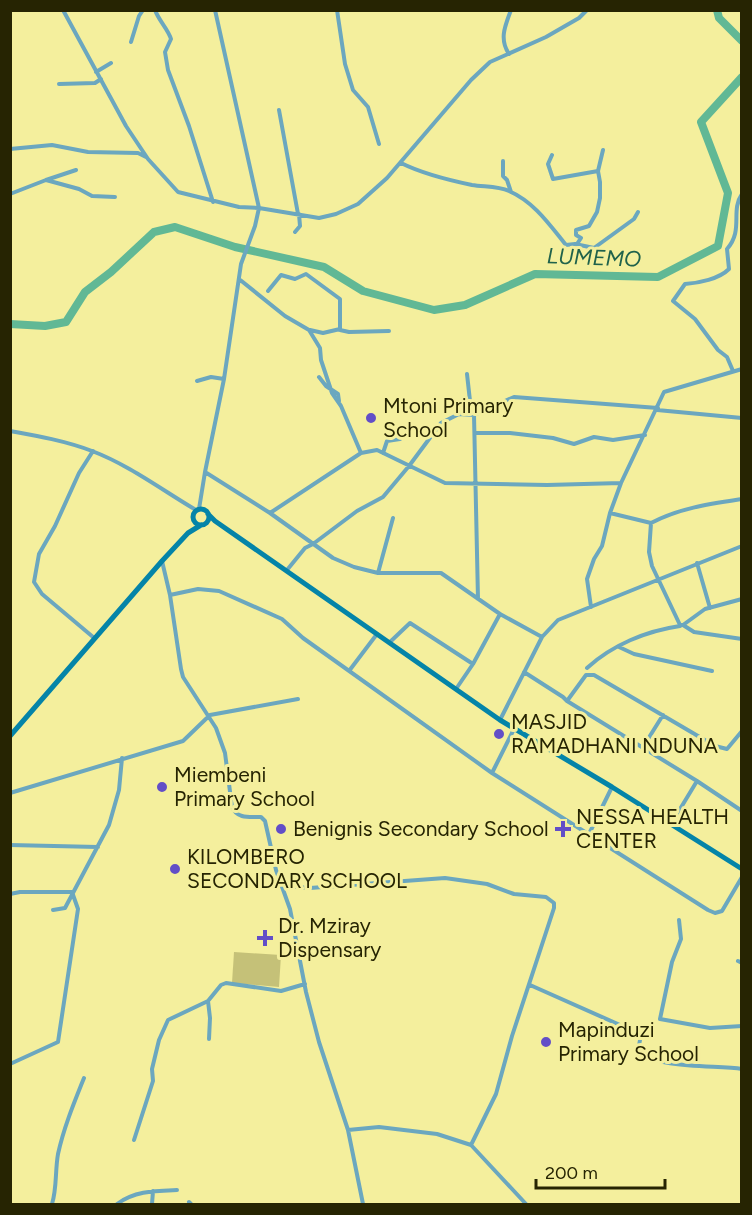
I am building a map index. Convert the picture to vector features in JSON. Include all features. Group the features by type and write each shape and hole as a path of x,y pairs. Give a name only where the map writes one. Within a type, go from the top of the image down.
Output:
{"main road":[{"path":"188,533 198,509 204,509 219,523 500,720 612,787 741,869"},
{"path":"10,736 93,637 162,561 188,533 208,520 208,514"},
{"path":"193,517 196,523 219,523"}],"street":[{"path":"63,10 126,126 147,158 178,192 239,207 259,207 319,218 336,214 358,204 401,163 471,80 490,62 546,37 579,18 587,10"},
{"path":"131,42 143,10"},
{"path":"154,10 159,21 169,32 171,39 165,52 168,70 189,126 213,202"},
{"path":"10,431 71,443 93,451 119,463 198,509 224,379 241,264 259,207 215,10"},
{"path":"337,10 353,90 368,107 379,144"},
{"path":"509,54 504,47 503,32 512,10"},
{"path":"96,72 111,63"},
{"path":"59,84 95,83 101,79"},
{"path":"279,110 300,226 295,232"},
{"path":"10,149 52,145 88,152 138,153 147,158"},
{"path":"577,244 581,238 576,235 576,230 589,226 597,212 600,187 598,171 603,150"},
{"path":"552,155 548,164 553,179 598,171"},
{"path":"503,161 503,176 511,192"},
{"path":"401,163 417,171 511,192 541,213 566,245 577,244 594,248 634,219 638,212"},
{"path":"10,194 58,174 76,170"},
{"path":"46,180 80,189 92,196 115,197"},
{"path":"733,371 727,357 718,350 695,320 673,301 685,284 699,283 723,275 729,268 727,249 737,227 736,205 741,194"},
{"path":"268,291 281,275 295,279 306,274 340,299 340,329"},
{"path":"238,279 285,316 309,330 324,333 340,329 349,332 388,331"},
{"path":"309,330 320,348 321,360 330,389 361,453"},
{"path":"591,607 587,579 594,559 602,546 610,513 621,483 658,409 664,392 741,369"},
{"path":"467,374 475,433 478,599"},
{"path":"197,381 211,377 224,379"},
{"path":"319,377 330,389"},
{"path":"287,570 305,548 357,511 383,497 441,423 459,414 474,415 514,397 741,417"},
{"path":"475,433 510,433 553,438 574,444 594,437 613,440 645,435"},
{"path":"383,453 387,441 400,439"},
{"path":"270,513 361,453 377,450 445,483 547,485 621,483"},
{"path":"93,451 79,473 55,526 39,554 34,582 42,594 93,637"},
{"path":"205,472 270,513 333,558 354,567 378,573 441,573 500,614 542,637"},
{"path":"610,513 651,523 670,513 698,505 741,499"},
{"path":"378,573 393,518"},
{"path":"651,523 649,552 658,579 682,625 694,632 741,639"},
{"path":"500,720 542,637 558,620 741,546"},
{"path":"162,561 170,595 183,677 210,715 225,753 232,807 239,816 263,818 290,909 319,1042 348,1130 363,1204"},
{"path":"697,562 711,608"},
{"path":"170,595 198,589 219,591 240,598 282,619 303,638 492,773 715,913 722,911 741,877"},
{"path":"587,668 603,654 649,633 682,625 711,608 741,599"},
{"path":"456,689 473,664 500,614"},
{"path":"390,642 410,622 473,664"},
{"path":"349,671 377,634"},
{"path":"619,647 634,654 712,671"},
{"path":"524,672 741,811"},
{"path":"567,701 586,675 594,675 715,746 727,749 741,731"},
{"path":"10,793 183,741 210,715 298,699"},
{"path":"643,747 663,715"},
{"path":"492,773 514,728"},
{"path":"53,910 65,908 109,825 117,799 122,758"},
{"path":"671,824 697,781"},
{"path":"589,834 612,787"},
{"path":"10,845 98,848"},
{"path":"282,886 310,888 445,878 487,884 514,894 546,897 554,903 496,1094 471,1145"},
{"path":"10,894 72,892"},
{"path":"10,1064 58,1042 78,909 72,892"},
{"path":"679,920 681,939 672,962 660,1019 710,1028 741,1026"},
{"path":"134,1140 153,1082 152,1069 159,1040 168,1020 208,1001 220,985 226,983 281,991 305,984"},
{"path":"530,985 638,1033 640,1040 638,1051 643,1055 686,1066 741,1069"},
{"path":"208,1001 209,1039"},
{"path":"52,1204 63,1134 84,1078"},
{"path":"348,1130 379,1127 437,1134 471,1145 526,1204"},
{"path":"117,1204 128,1196 138,1193 177,1190"},
{"path":"152,1204 153,1191"}],"shaded area":[{"path":"234,952 281,955 279,987 232,983"}],"waterway":[{"name":"LUMEMO","path":"717,10 719,18 742,41"},
{"name":"LUMEMO","path":"10,324 45,326 66,322 85,292 111,272 154,232 175,227 235,247 324,267 363,291 434,310 465,305 535,274 658,277 718,246 728,193 701,122 742,77"}],"place":[{"name":"Mtoni Primary School","path":"371,418"},
{"name":"MASJID RAMADHANI NDUNA","path":"499,734"},
{"name":"Miembeni Primary School","path":"162,787"},
{"name":"Benignis Secondary School","path":"281,829"},
{"name":"NESSA HEALTH CENTER","path":"563,829"},
{"name":"KILOMBERO SECONDARY SCHOOL","path":"175,869"},
{"name":"Dr. Mziray Dispensary","path":"265,938"},
{"name":"Mapinduzi Primary School","path":"546,1042"}]}
